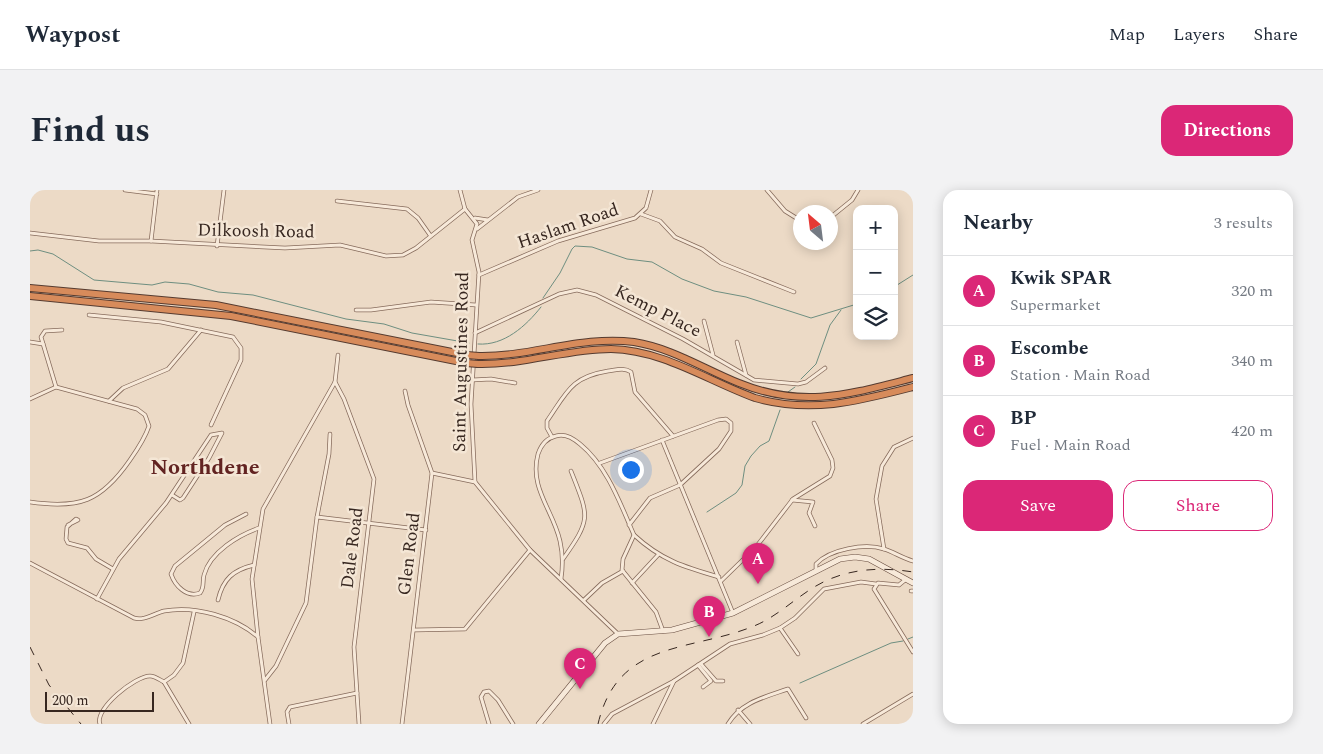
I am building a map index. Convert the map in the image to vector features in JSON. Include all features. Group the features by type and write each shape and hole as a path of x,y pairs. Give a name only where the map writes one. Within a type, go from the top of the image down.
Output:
{"highway":[{"path":"30,288 216,305 467,355 480,356 533,352 593,342 633,342 675,354 740,384 765,392 804,398 855,394 913,378"},
{"path":"30,296 231,316 466,363 509,364 596,350 628,350 667,360 755,398 780,404 807,407 844,404 913,387"}],"main road":[{"path":"539,724 605,643 618,634 680,629 732,612 840,558 863,557 913,583"}],"street":[{"path":"125,190 157,192 151,241"},
{"path":"217,246 224,190"},
{"path":"460,190 465,209 474,218 491,219"},
{"path":"476,230 518,197 538,190"},
{"name":"Haslam Road","path":"479,275 558,241 634,218 641,214 650,202 651,190"},
{"path":"767,190 793,216"},
{"path":"838,210 852,200 858,190"},
{"path":"337,201 407,209 418,218 430,235"},
{"name":"Dilkoosh Road","path":"30,233 99,241 151,241 217,246 285,248 340,245 378,255 395,256 409,252 465,209"},
{"path":"641,214 660,221 674,237 702,249 721,263 794,292"},
{"name":"Saint Augustines Road","path":"474,218 478,224 472,240 479,275 472,380 472,447 475,482"},
{"name":"Kemp Place","path":"475,332 559,294 576,290 596,295 705,351 746,375 761,381 798,384 811,380 825,368"},
{"path":"356,310 372,310 431,302 476,305"},
{"path":"88,315 143,320 233,337 239,344 242,353 238,368 211,425"},
{"path":"704,321 713,356"},
{"path":"56,388 41,337 46,331 62,330"},
{"path":"109,401 123,388 168,369 201,330"},
{"path":"30,342 43,344"},
{"path":"736,342 746,375"},
{"path":"705,351 710,345"},
{"path":"270,724 252,585 260,528 265,504 335,382 338,355"},
{"path":"552,437 547,428 547,421 579,380 588,374 622,369 631,372 636,392 673,436"},
{"path":"472,380 491,378 515,383"},
{"name":"Dale Road","path":"335,382 344,399 373,474 354,647 359,724"},
{"path":"30,399 56,388 109,401 142,412 148,422 148,431 120,474 103,492 82,503 60,505 30,502"},
{"name":"Glen Road","path":"402,724 432,473 408,405 405,391"},
{"path":"600,463 667,438 726,419 730,423 732,428 723,443 680,485 650,498 629,525"},
{"path":"720,579 756,547 792,500 802,492 826,480 833,468 830,454 814,423"},
{"path":"666,427 667,438"},
{"path":"97,599 112,569 172,495 211,435 222,434 183,498 180,500 172,495"},
{"path":"265,680 273,673 304,609 317,517 329,454 330,434"},
{"path":"561,580 562,559 557,530 542,500 536,478 540,450 552,437 565,435 575,439 600,463 634,535 658,555 682,567 720,579"},
{"path":"884,549 876,499 882,466 894,447 913,438"},
{"path":"662,440 732,612"},
{"path":"562,559 581,533 586,519 585,508 571,472"},
{"path":"432,473 475,482 530,550 618,634"},
{"path":"792,500 812,501 813,505 809,513 815,526"},
{"path":"246,514 225,525 175,566 171,574 178,588 191,594 200,593 204,587 204,574 218,553 247,533 260,528"},
{"path":"317,517 426,530"},
{"path":"68,525 66,536 68,543 86,548 96,559 112,569"},
{"path":"634,535 623,559 623,571 658,616 663,630"},
{"path":"816,569 817,562 835,553 864,547 884,549 913,561"},
{"path":"414,630 464,629 530,550"},
{"path":"632,583 658,555"},
{"path":"30,563 138,619 173,610 194,612 232,619 258,637"},
{"path":"218,600 223,583 227,577 238,570 254,565"},
{"path":"584,600 602,584 623,571"},
{"path":"604,724 612,714 674,681 730,644 764,636 780,628 795,618 827,588 868,582 899,585 905,580"},
{"path":"876,584 876,594 913,652"},
{"path":"164,682 174,675 183,663 194,612"},
{"path":"780,628 798,654"},
{"path":"700,664 716,681 723,681"},
{"path":"700,664 711,681 703,687"},
{"path":"100,724 101,714 112,699 133,684 149,676 164,682 189,724"},
{"path":"653,724 674,681"},
{"path":"728,724 738,710 755,701 788,689 806,718"},
{"path":"489,724 481,698 484,692 489,691 498,700 513,724"},
{"path":"289,724 287,712 290,707 358,693"},
{"path":"863,724 913,694"},
{"path":"738,710 750,724"}],"waterway":[{"path":"543,298 575,246 592,247 627,259 652,262 682,279 714,291 746,297 811,318 853,305"},
{"path":"30,251 38,250 53,254 94,280 152,285 165,282 189,284 218,292 253,295 346,319 384,324 412,333 469,343"},
{"path":"898,284 913,275"},
{"path":"478,344 497,342 514,333 541,307"},
{"path":"801,379 816,364 830,325 841,310"},
{"path":"788,392 795,387"},
{"path":"707,512 736,493 742,485 745,466 760,446 769,441 780,410"},
{"path":"908,639 913,637"},
{"path":"800,683 891,643 903,641"}],"railway":[{"path":"598,724 608,696 622,676 640,662 660,653 730,634 761,623 808,591 833,578 859,571 885,569 913,572"},
{"path":"30,647 49,685 81,724"}],"place":[{"name":"Kwik SPAR","path":"758,584"},
{"name":"Escombe","path":"709,637"},
{"name":"BP","path":"580,689"}],"district":[{"name":"Northdene","path":"205,467"}]}
